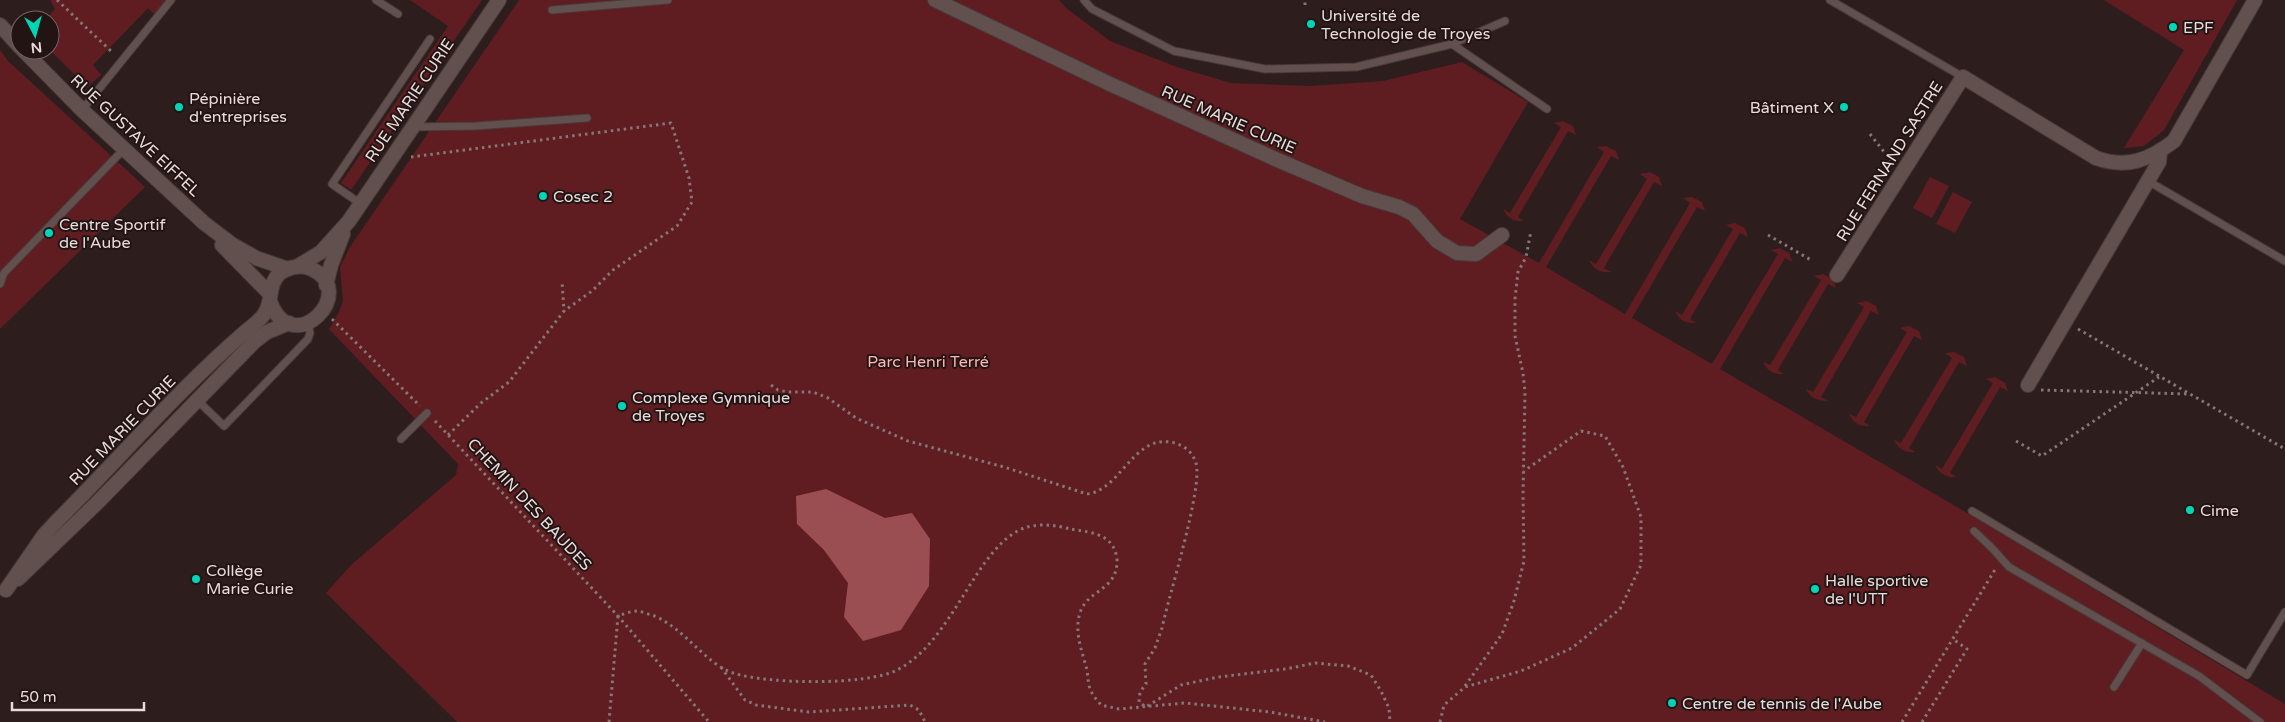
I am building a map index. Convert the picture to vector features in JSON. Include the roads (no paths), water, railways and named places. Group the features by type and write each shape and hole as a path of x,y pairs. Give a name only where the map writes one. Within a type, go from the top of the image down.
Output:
{"street":[{"name":"RUE MARIE CURIE","path":"293,267 321,252 349,221 499,0"},
{"name":"RUE MARIE CURIE","path":"935,0 1119,88 1264,154 1362,196 1399,207 1413,214 1437,242 1456,253 1476,254 1502,235"},
{"name":"RUE FERNAND SASTRE","path":"1838,275 1963,77 2096,158 2110,163 2133,164 2160,152 2174,141 2255,0"},
{"path":"0,25 10,36"},
{"name":"RUE GUSTAVE EIFFEL","path":"33,60 82,110 204,223 233,245 256,258 293,267"},
{"path":"2028,385 2159,162 2160,152"},
{"name":"RUE MARIE CURIE","path":"326,285 331,266 349,221"},
{"name":"RUE GUSTAVE EIFFEL","path":"204,223 270,298"},
{"path":"293,267 315,271 326,285 327,304 323,312 308,324 289,323 277,315 270,298 275,279 293,267"},
{"name":"RUE MARIE CURIE","path":"3,593 44,535 225,349 263,316 270,298"},
{"name":"RUE MARIE CURIE","path":"3,593 93,508 254,342 267,332 289,323"}],"lane":[{"path":"82,110 171,0"},
{"path":"376,0 398,14"},
{"path":"552,10 668,0"},
{"path":"1084,0 1092,9 1174,51 1266,69 1356,67 1452,44 1504,21"},
{"path":"1830,0 1963,77"},
{"path":"360,204 332,184 430,39"},
{"path":"1452,44 1547,109"},
{"path":"412,127 476,126 588,118"},
{"path":"0,284 4,274 124,149"},
{"path":"2148,181 2285,261"},
{"path":"197,400 224,426 308,339 310,333 308,324"},
{"path":"401,439 427,414"},
{"path":"1972,511 2247,675 2285,612"},
{"path":"1974,531 2009,567 2199,676 2260,722"},
{"path":"2114,688 2142,643"}],"place":[{"name":"Université de Technologie de Troyes","path":"1311,24"},
{"name":"EPF","path":"2173,27"},
{"name":"Pépinière d'entreprises","path":"179,107"},
{"name":"Bâtiment X","path":"1844,107"},
{"name":"Cosec 2","path":"543,196"},
{"name":"Centre Sportif de l'Aube","path":"49,233"},
{"name":"Complexe Gymnique de Troyes","path":"622,406"},
{"name":"Cime","path":"2190,510"},
{"name":"Collège Marie Curie","path":"196,579"},
{"name":"Halle sportive de l'UTT","path":"1815,589"},
{"name":"Centre de tennis de l'Aube","path":"1672,703"}],"park label":[{"name":"Parc Henri Terré","path":"928,361"}]}
